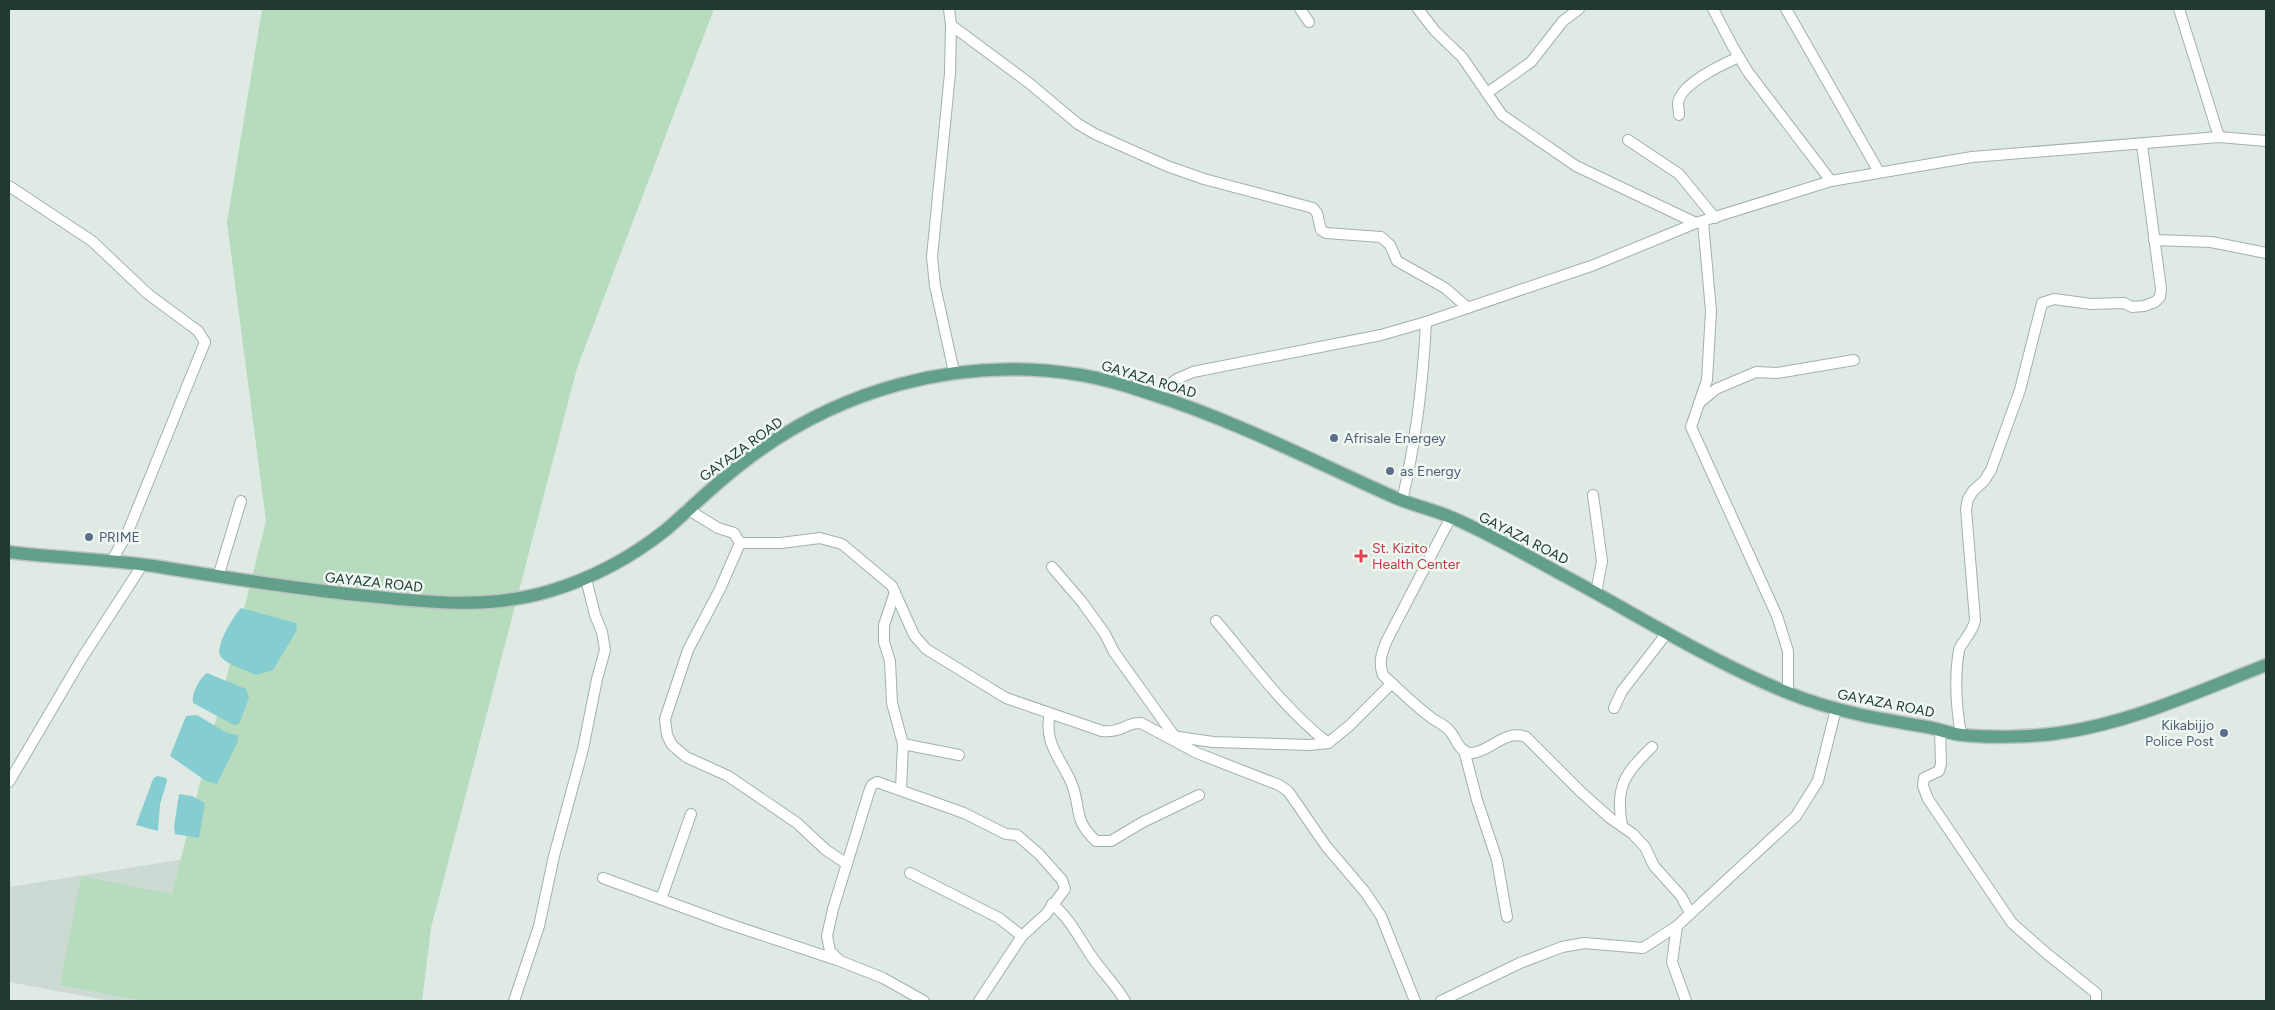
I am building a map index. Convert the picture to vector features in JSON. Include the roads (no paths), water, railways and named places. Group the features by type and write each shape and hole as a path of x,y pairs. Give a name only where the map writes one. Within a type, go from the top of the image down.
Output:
{"main road":[{"name":"GAYAZA ROAD","path":"9,552 143,564 314,591 421,602 486,604 543,593 586,579 618,563 670,526 687,509 742,463 780,436 819,414 877,390 918,379 954,372 1002,368 1044,370 1107,380 1250,430 1402,501 1452,517 1732,667 1788,693 1864,716 1940,729 1961,735 2027,736 2058,733 2092,727 2139,714 2266,665"}],"street":[{"path":"949,9 951,25 945,138 936,204 932,257 935,286 954,372"},
{"path":"1300,9 1310,22"},
{"path":"1418,9 1435,31 1462,57 1502,115 1576,166 1699,222"},
{"path":"1487,93 1531,62 1564,21 1579,9"},
{"path":"1713,9 1739,57 1831,181"},
{"path":"1786,9 1880,172"},
{"path":"2179,9 2218,137"},
{"path":"951,25 1029,83 1078,124 1095,134 1167,166 1204,179 1313,208 1318,213 1321,230 1326,233 1381,237 1390,245 1397,261 1445,288 1468,308"},
{"path":"1679,115 1678,102 1682,93 1717,67 1739,57"},
{"path":"1154,395 1177,379 1193,372 1381,335 1426,322 1594,265 1699,222 1831,181 1972,157 2142,145 2218,137 2266,141"},
{"path":"1628,140 1679,174 1715,218"},
{"path":"1961,735 1955,698 1959,649 1969,638 1975,620 1966,509 1968,499 1991,470 2020,390 2042,303 2050,298 2091,304 2124,303 2132,306 2144,306 2155,302 2160,297 2161,289 2142,145"},
{"path":"9,186 92,241 148,294 198,331 205,342 127,534 110,562"},
{"path":"1699,222 1711,311 1707,380 1692,427 1777,616 1788,651 1788,693"},
{"path":"2154,240 2210,242 2266,253"},
{"path":"1402,501 1414,449 1423,384 1426,322"},
{"path":"1699,403 1716,389 1756,372 1777,373 1854,360"},
{"path":"1593,495 1602,561 1596,593"},
{"path":"218,577 240,501"},
{"path":"687,509 718,528 734,533 740,544"},
{"path":"1452,517 1381,656 1383,675 1449,730 1454,740 1464,750 1474,753 1500,739 1517,734 1526,738 1581,792 1645,847 1654,866 1681,896 1690,913"},
{"path":"740,544 781,543 820,538 842,544 892,586 914,635 926,649 1006,698 1102,731 1119,731 1134,722 1141,723 1171,736 1204,756 1279,785 1288,791 1326,846 1365,892 1381,916 1415,1001"},
{"path":"740,544 720,589 688,650 665,719 667,735 672,744 686,757 728,776 797,823 826,850 847,864"},
{"path":"9,782 77,665 143,564"},
{"path":"1052,567 1082,602 1095,623 1105,634 1114,652 1171,736 1213,742 1310,745 1328,743 1354,721 1392,683"},
{"path":"514,1001 539,926 554,856 583,750 605,650 602,632 595,616 586,579"},
{"path":"895,592 884,625 884,642 890,661 892,703 903,744 901,789"},
{"path":"1216,621 1286,706 1302,723 1328,743"},
{"path":"1614,708 1622,691 1668,633"},
{"path":"1441,1001 1520,963 1570,944 1584,943 1643,948 1677,926 1796,816 1818,781 1836,709"},
{"path":"1050,714 1048,732 1053,749 1072,783 1084,830 1096,841 1111,841 1143,822 1199,795"},
{"path":"1940,729 1941,764 1939,771 1924,778 1923,786 1928,799 2012,923 2096,993 2096,1001"},
{"path":"903,744 959,755"},
{"path":"1622,826 1618,805 1620,790 1627,776 1652,747"},
{"path":"1464,750 1477,800 1497,860 1507,917"},
{"path":"840,961 830,951 827,936 872,784 877,782 884,783 964,813 1006,834 1017,835 1040,854 1062,880 1066,889 1052,904 1046,914 1022,936 979,1001"},
{"path":"661,899 691,814"},
{"path":"910,873 996,916 1022,936"},
{"path":"603,878 840,961 883,978 924,1001"},
{"path":"1052,904 1068,922 1125,1001"},
{"path":"1677,926 1672,962 1686,1001"}],"water":[{"path":"241,608 296,623 297,630 273,670 256,675 232,665 221,657 219,653 222,640 229,624"},
{"path":"207,673 246,689 249,698 239,724 234,725 193,703 196,687"},
{"path":"197,715 227,733 238,735 238,741 217,784 206,781 170,756 186,716"},
{"path":"157,776 166,778 167,781 160,804 158,831 136,825 153,779"},
{"path":"179,794 192,796 205,803 199,838 175,834 174,827"}],"place":[{"name":"Afrisale Energey","path":"1334,438"},
{"name":"as Energy","path":"1390,471"},
{"name":"PRIME","path":"89,537"},
{"name":"St. Kizito Health Center","path":"1361,556"},
{"name":"Kikabijjo Police Post","path":"2224,733"}]}
